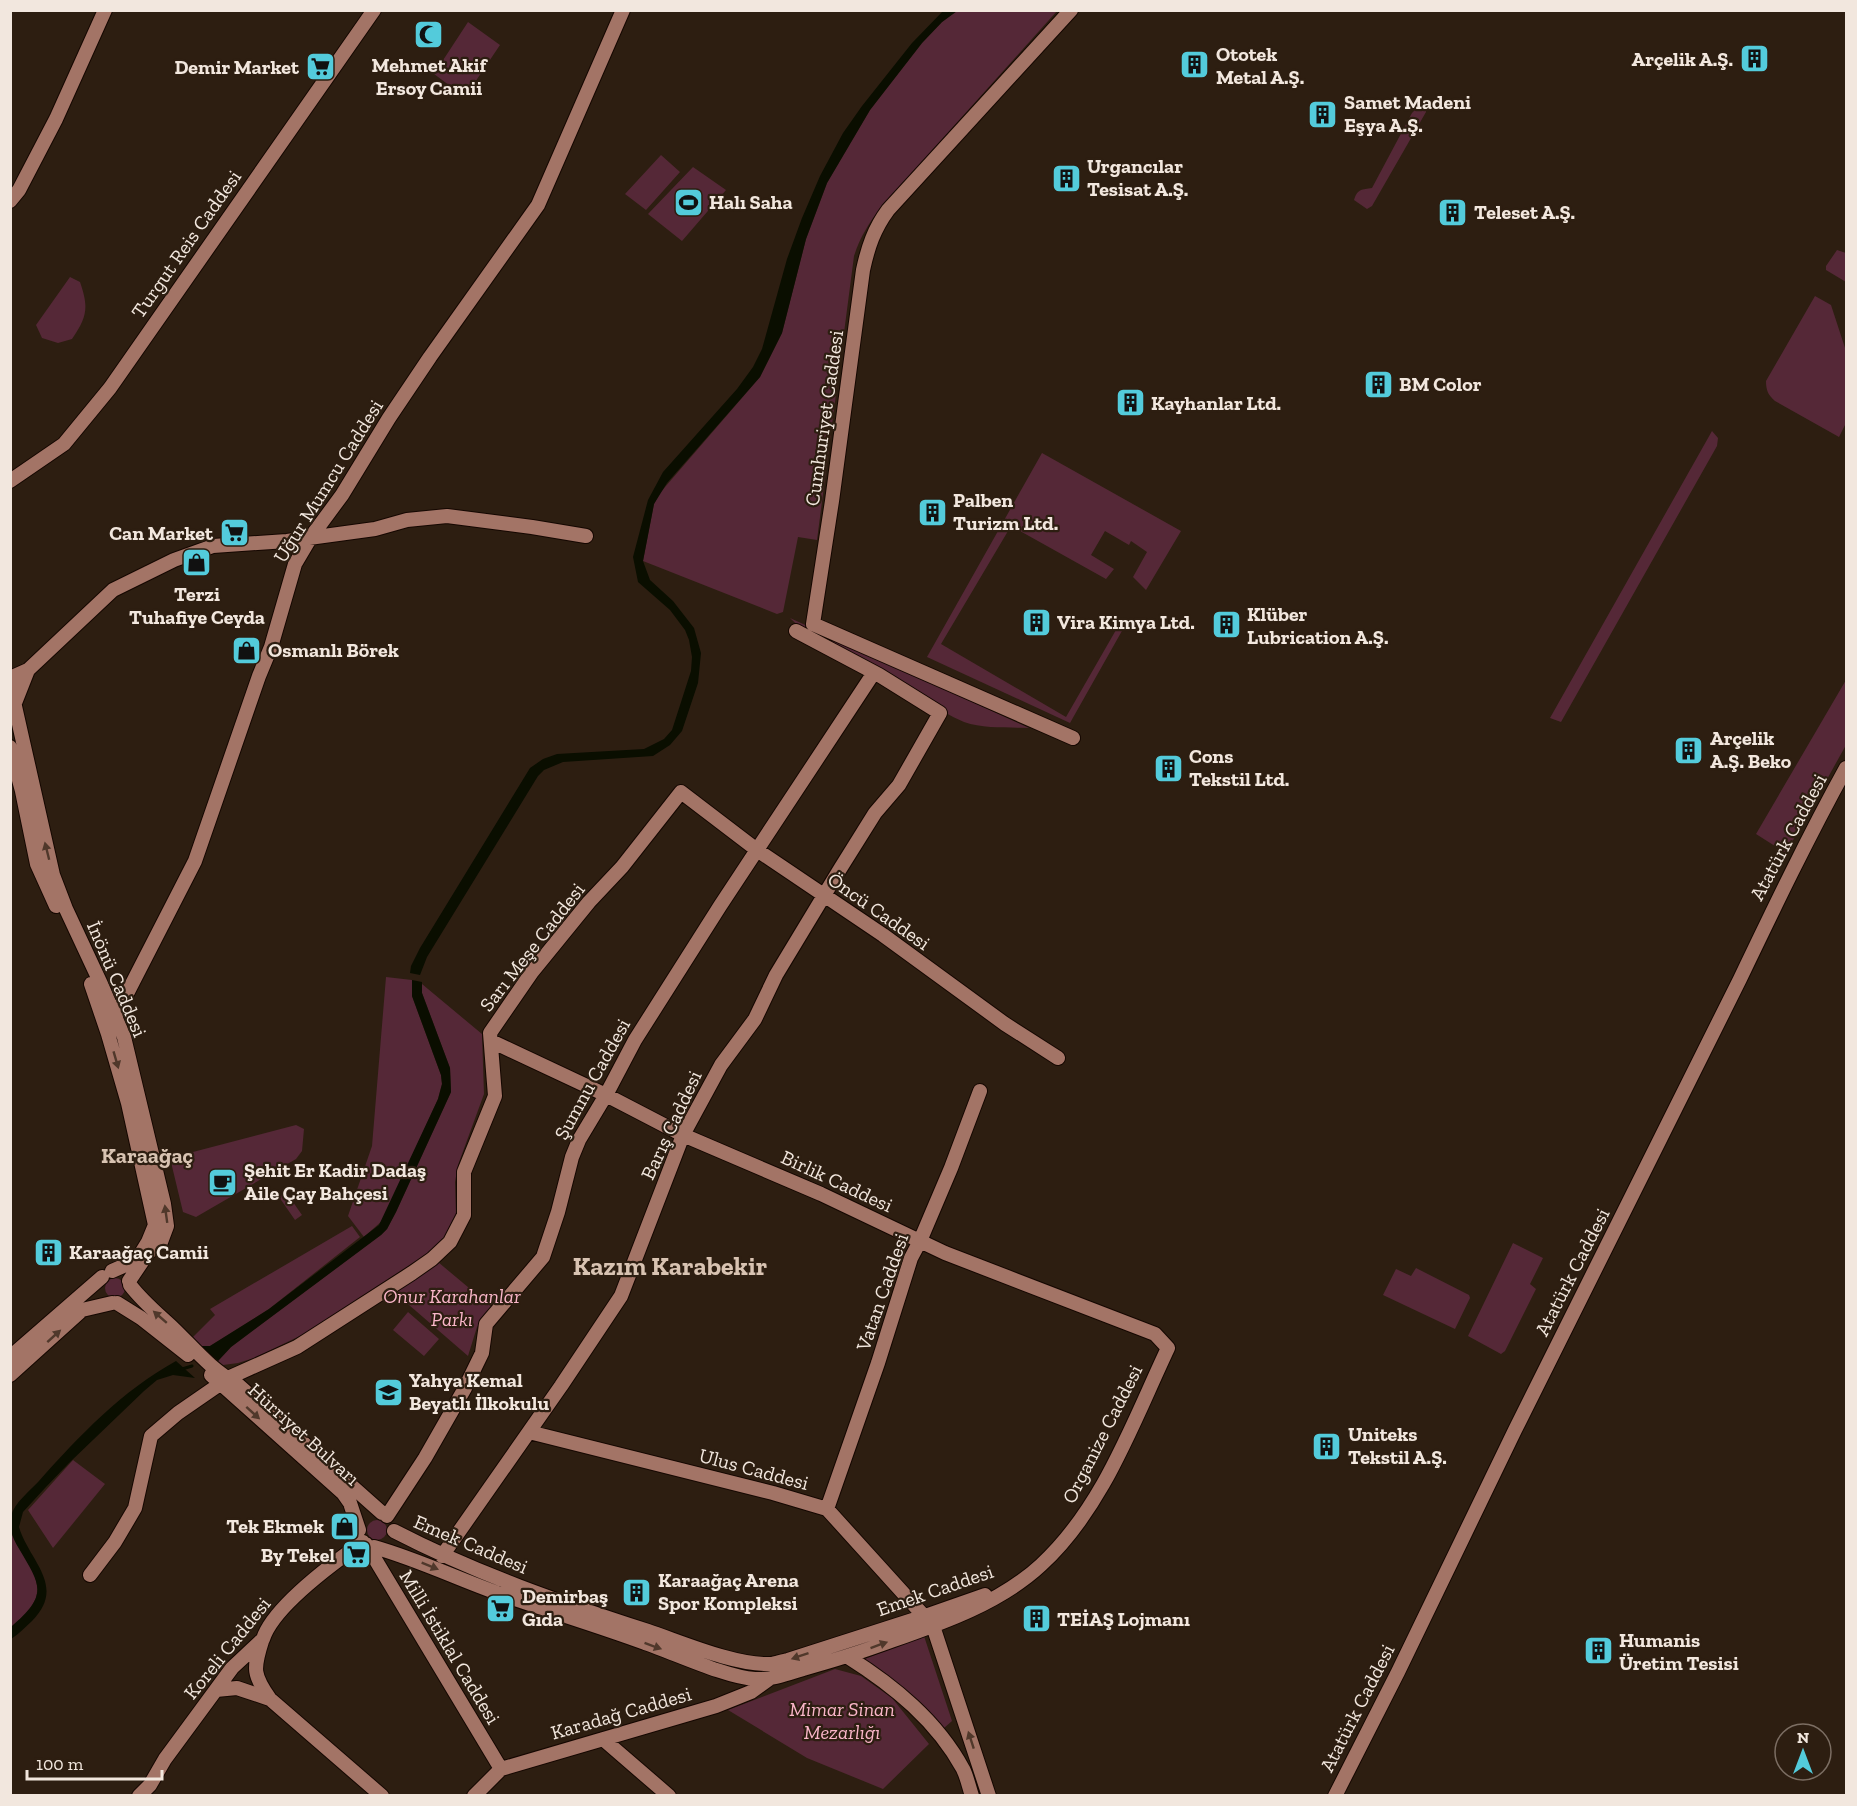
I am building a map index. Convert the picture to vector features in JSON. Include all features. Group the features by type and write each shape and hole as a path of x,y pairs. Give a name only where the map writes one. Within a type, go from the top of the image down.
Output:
{"street":[{"path":"10,201 19,190 56,119 105,10"},
{"name":"Turgut Reis Caddesi","path":"10,481 64,444 110,388 374,10"},
{"name":"Uğur Mumcu Caddesi","path":"108,1034 195,861 271,647 295,564 430,357 538,206 623,10"},
{"name":"Cumhuriyet Caddesi","path":"1071,10 888,210 872,236 863,270 834,490 813,624 1073,738"},
{"path":"10,678 28,670 113,590 174,560 213,546 287,541 375,529 407,520 447,516 532,526 586,536"},
{"name":"Barış Caddesi","path":"442,1556 621,1296 683,1135 721,1065 755,1019 776,975 875,813 899,785 940,713 879,675 796,631"},
{"path":"13,703 28,670"},
{"name":"Şumnu Caddesi","path":"384,1515 425,1458 465,1388 482,1353 486,1324 543,1257 558,1212 572,1156 589,1120 606,1095 635,1040 871,676"},
{"name":"İnönü Caddesi","path":"10,684 53,875 124,1037 155,1159 167,1226 161,1242 148,1253 130,1283"},
{"name":"İnönü Caddesi","path":"10,747 37,864 76,947 96,996 108,1034 140,1153 155,1225 137,1260 107,1274 10,1357"},
{"name":"Atatürk Caddesi","path":"1335,1796 1766,922 1846,768"},
{"name":"Öncü Caddesi","path":"681,792 757,850 883,936 1005,1024 1058,1058"},
{"name":"Sarı Meşe Caddesi","path":"90,1575 115,1542 135,1508 151,1436 219,1376 297,1347 412,1273 450,1242 464,1215 464,1172 495,1096 490,1033 532,972 589,902 622,867 681,792"},
{"name":"Birlik Caddesi","path":"491,1041 606,1095 683,1135 821,1194 920,1241 1155,1334 1168,1348"},
{"name":"Vatan Caddesi","path":"828,1509 911,1258 920,1241 980,1091"},
{"path":"189,1351 173,1328 143,1302 122,1273 107,1274 98,1287 106,1301 141,1318 189,1351 219,1376"},
{"path":"10,1375 82,1310 114,1303 129,1295 130,1283"},
{"name":"Organize Caddesi","path":"1015,1584 1041,1565 1061,1544 1085,1512 1110,1470 1168,1348"},
{"name":"Hürriyet Bulvarı","path":"219,1376 236,1383 384,1515"},
{"name":"Hürriyet Bulvarı","path":"219,1376 343,1493 350,1503 366,1541"},
{"name":"Ulus Caddesi","path":"529,1432 828,1509 929,1621"},
{"path":"376,1512 391,1520 394,1531 390,1541 380,1547 366,1541 360,1525 366,1516 376,1512"},
{"name":"Emek Caddesi","path":"394,1531 442,1556 618,1622 736,1660 770,1664 929,1621 964,1614 1015,1584"},
{"name":"Emek Caddesi","path":"366,1541 505,1596 607,1629 729,1673 754,1679 769,1678 848,1657 929,1621"},
{"name":"Koreli Caddesi","path":"139,1796 150,1785 165,1759 232,1668 263,1639 265,1632 289,1602 331,1565 366,1541"},
{"name":"Milli İstiklal Caddesi","path":"366,1541 501,1768"},
{"path":"929,1621 989,1796"},
{"path":"263,1639 256,1658 256,1680 270,1699 382,1796"},
{"path":"848,1657 876,1675 912,1704 936,1731 963,1770 972,1796"},
{"path":"769,1678 770,1664"},
{"name":"Karadağ Caddesi","path":"501,1768 716,1706 751,1692 769,1678"},
{"path":"216,1690 237,1688 270,1699"},
{"path":"603,1739 669,1796"},
{"path":"474,1796 501,1768"}],"green space":[{"path":"957,11 1057,11 881,207 859,243 854,256 817,540 798,537 783,612 777,614 643,561 654,504 659,494 760,377 782,333 806,239 827,183 870,110 922,43 942,22"},
{"path":"468,22 500,45 465,97 434,74"},
{"path":"1420,105 1426,108 1426,112 1372,206 1367,209 1354,200 1357,193 1372,188 1412,113"},
{"name":"Halı Saha","path":"661,155 680,172 646,210 625,194"},
{"name":"Halı Saha","path":"693,167 726,190 682,241 648,214"},
{"path":"1837,250 1846,253 1846,282 1826,270 1826,266"},
{"path":"70,277 80,282 85,299 85,312 81,324 72,339 58,343 42,338 36,325"},
{"path":"1815,296 1831,305 1846,351 1846,423 1839,437 1775,401 1766,387 1766,381"},
{"path":"1712,431 1718,438 1717,446 1561,722 1550,718"},
{"path":"1042,453 1181,531 1146,590 1133,577 1147,552 1131,541 1129,545 1105,531 1091,555 1114,569 1106,579 1011,526 941,644 1066,717 1120,623 1127,622 1070,723 927,657"},
{"path":"790,618 1029,728 980,726 964,722 934,706 874,666 812,635"},
{"path":"1846,680 1846,745 1786,853 1756,834"},
{"path":"386,977 412,980 412,996 441,1075 442,1084 438,1099 383,1220 364,1237 348,1216 372,1146"},
{"path":"422,984 482,1034 484,1094 458,1165 455,1182 456,1215 451,1229 434,1249 304,1334 254,1358 223,1365 218,1361 231,1347 381,1235 396,1212 451,1092 450,1068 422,993"},
{"path":"296,1125 304,1129 302,1151 296,1159 196,1217 183,1212 170,1158"},
{"path":"286,1192 302,1215 295,1220 279,1197"},
{"path":"352,1226 360,1237 269,1309 210,1346 201,1346 192,1338 215,1315 210,1309"},
{"path":"1513,1243 1543,1258 1530,1284 1536,1289 1505,1351 1501,1354 1468,1336"},
{"name":"Onur Karahanlar Parkı","path":"438,1262 493,1308 477,1327 468,1356 394,1292"},
{"path":"1416,1268 1469,1295 1470,1298 1455,1329 1383,1295 1396,1269 1411,1276"},
{"path":"115,1278 122,1281 125,1288 122,1295 115,1298 108,1295 105,1288 108,1281"},
{"path":"408,1312 439,1339 424,1356 393,1330"},
{"path":"73,1460 105,1484 53,1548 28,1510"},
{"path":"373,1520 381,1520 387,1526 387,1534 381,1540 373,1540 367,1534 367,1526"},
{"path":"10,1529 31,1567 37,1587 36,1597 31,1607 11,1627"},
{"path":"924,1636 952,1721 944,1728 902,1687 862,1660"},
{"name":"Mimar Sinan Mezarlığı","path":"835,1669 861,1676 892,1698 929,1744 883,1789 807,1758 728,1710"}],"shaded area":[{"path":"944,10 957,11 942,22 922,43 870,110 827,183 806,239 782,333 760,377 667,483 654,504 643,561 650,580 673,601 694,628 701,653 698,683 682,731 670,745 653,756 563,762 544,770 538,776 427,957 420,975 410,973 420,948 530,768 543,759 557,754 644,749 664,739 672,730 691,671 692,657 685,630 670,610 638,582 633,557 648,500 663,472 737,389 753,367 762,349 787,259 802,218 820,176 843,133 912,43"},
{"path":"412,980 422,982 422,993 450,1068 451,1092 396,1212 381,1235 231,1347 218,1361 201,1346 210,1346 269,1309 379,1225 438,1099 442,1084 441,1075 412,996"},
{"path":"176,1361 195,1378 173,1375 157,1380 69,1463 23,1512 19,1527 42,1574 46,1585 46,1596 42,1608 32,1621 11,1639 11,1627 31,1606 37,1589 32,1571 16,1544 12,1532 10,1520 15,1506 103,1415 138,1386"}],"waterway":[{"path":"182,1369 192,1366"}],"place":[{"name":"Mehmet Akif Ersoy Camii","path":"429,34"},
{"name":"Arçelik A.Ş.","path":"1754,59"},
{"name":"Ototek Metal A.Ş.","path":"1195,65"},
{"name":"Demir Market","path":"320,67"},
{"name":"Samet Madeni Eşya A.Ş.","path":"1323,114"},
{"name":"Urgancılar Tesisat A.Ş.","path":"1066,178"},
{"name":"Halı Saha","path":"688,202"},
{"name":"Teleset A.Ş.","path":"1453,212"},
{"name":"BM Color","path":"1378,384"},
{"name":"Kayhanlar Ltd.","path":"1130,403"},
{"name":"Palben Turizm Ltd.","path":"932,512"},
{"name":"Can Market","path":"234,533"},
{"name":"Terzi Tuhafiye Ceyda","path":"197,563"},
{"name":"Vira Kimya Ltd.","path":"1036,622"},
{"name":"Klüber Lubrication A.Ş.","path":"1226,625"},
{"name":"Osmanlı Börek","path":"247,650"},
{"name":"Arçelik A.Ş. Beko","path":"1689,750"},
{"name":"Cons Tekstil Ltd.","path":"1168,768"},
{"name":"Şehit Er Kadir Dadaş Aile Çay Bahçesi","path":"223,1182"},
{"name":"Karaağaç Camii","path":"48,1252"},
{"name":"Yahya Kemal Beyatlı İlkokulu","path":"388,1392"},
{"name":"Uniteks Tekstil A.Ş.","path":"1327,1446"},
{"name":"Tek Ekmek","path":"345,1526"},
{"name":"By Tekel","path":"356,1555"},
{"name":"Karaağaç Arena Spor Kompleksi","path":"637,1592"},
{"name":"Demirbaş Gıda","path":"501,1608"},
{"name":"TEİAŞ Lojmanı","path":"1036,1619"},
{"name":"Humanis Üretim Tesisi","path":"1598,1651"}],"district":[{"name":"Karaağaç","path":"147,1155"},
{"name":"Kazım Karabekir","path":"670,1266"}]}
